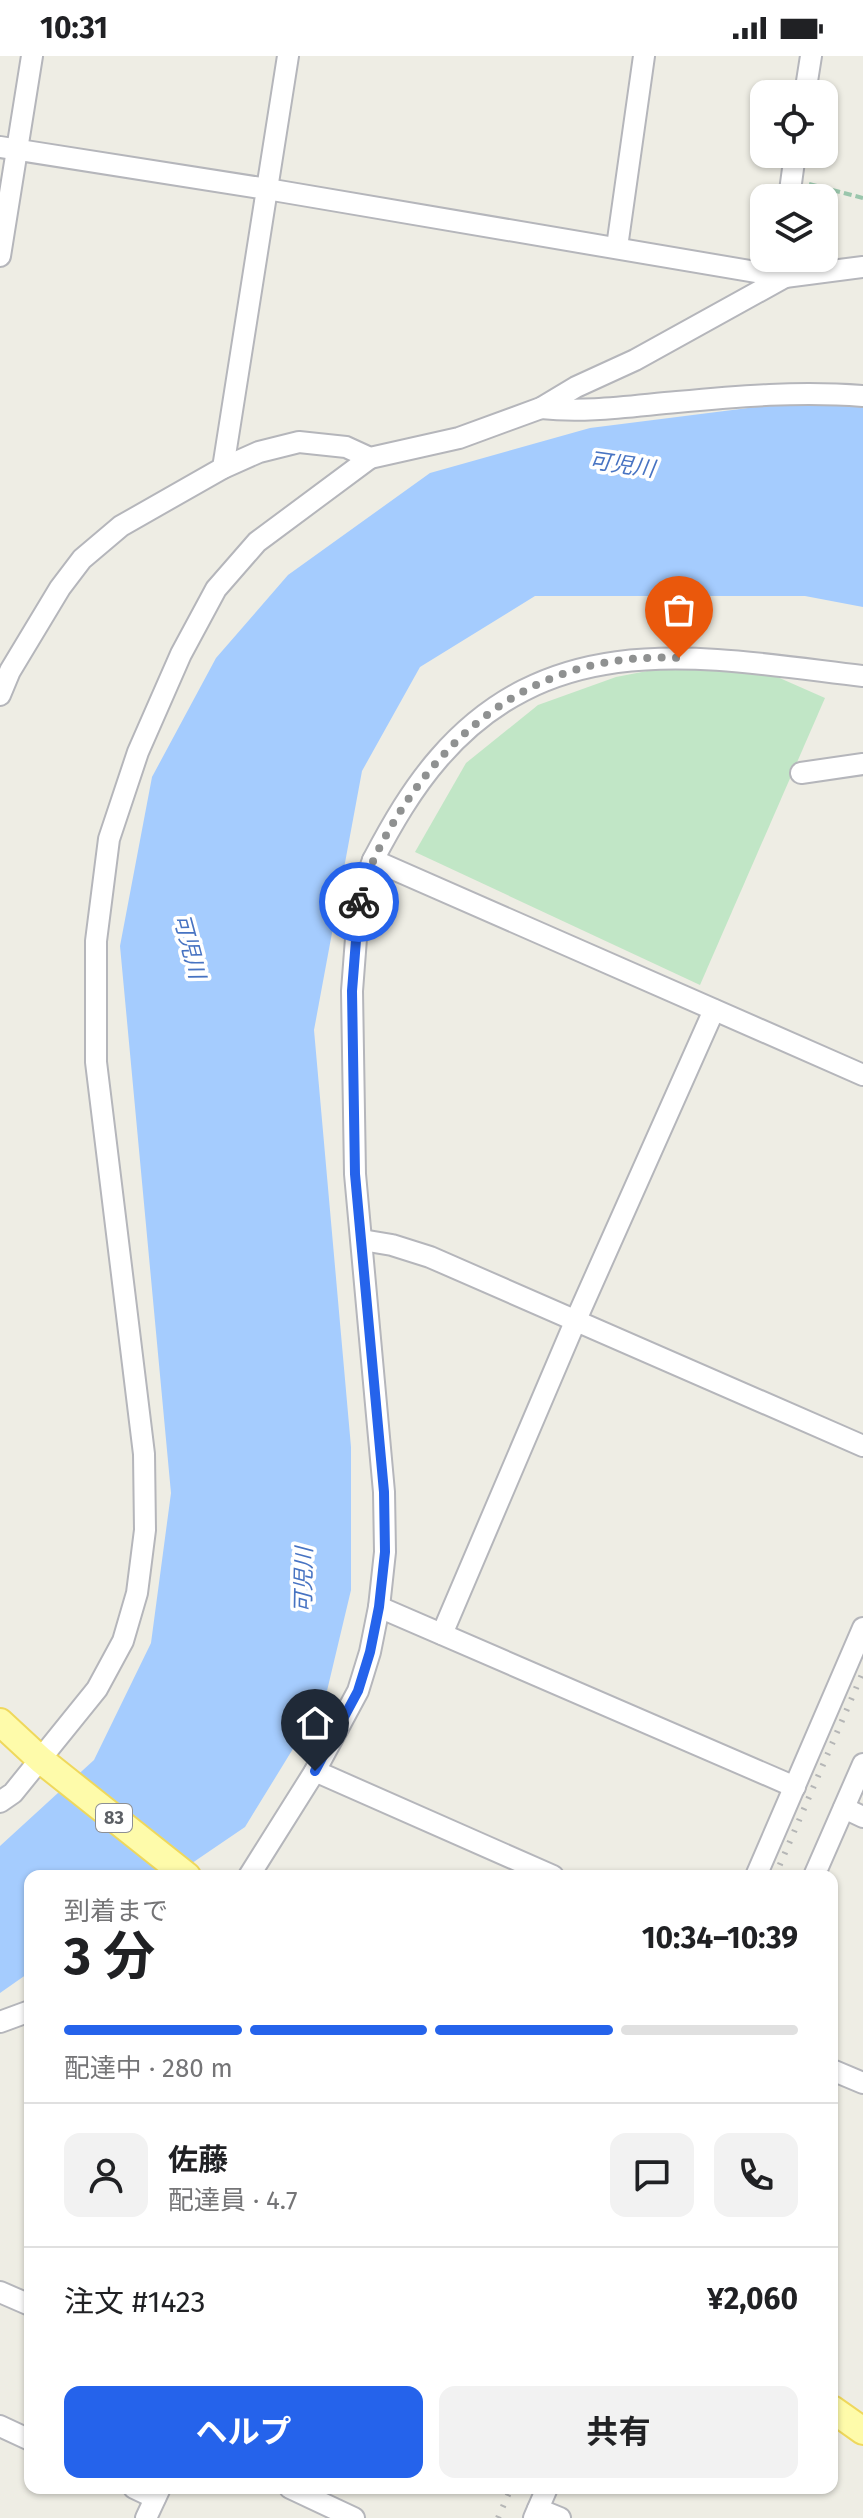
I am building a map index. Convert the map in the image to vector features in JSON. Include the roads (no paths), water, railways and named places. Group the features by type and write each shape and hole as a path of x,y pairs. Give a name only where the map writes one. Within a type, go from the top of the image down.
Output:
{"main road":[{"name":"83","path":"0,1722 41,1760 179,1870"},
{"path":"838,2413 863,2431"}],"street":[{"path":"0,256 9,149 32,56"},
{"path":"223,468 288,56"},
{"path":"617,247 644,56"},
{"path":"807,80 811,56"},
{"path":"9,149 617,247 750,264"},
{"path":"838,267 863,267"},
{"path":"0,1802 13,1793 97,1689 123,1641 137,1593 145,1530 144,1454 96,1062 96,941 109,839 138,752 181,654 216,589 257,542 370,458 459,438 541,408 576,387 635,360 776,272"},
{"path":"541,408 574,412 758,394 863,396"},
{"path":"0,695 10,671 60,588 82,559 121,526 223,468 259,452 299,442 346,447 370,458"},
{"path":"253,1870 315,1771 358,1691 379,1607 385,1552 384,1492 355,1174 352,991 359,899 373,860 415,789 464,732 525,689 559,674 593,664 652,657 734,661 863,676"},
{"path":"801,773 863,764"},
{"path":"373,860 863,1075"},
{"path":"442,1634 575,1322 714,1010"},
{"path":"362,1240 392,1245 430,1257 863,1446"},
{"path":"379,1607 795,1787"},
{"path":"759,1870 863,1628"},
{"path":"818,1870 853,1813 863,1764"},
{"path":"315,1771 539,1870"},
{"path":"0,2022 24,2013"},
{"path":"838,2073 863,2083"},
{"path":"0,2292 24,2302"},
{"path":"0,2426 24,2437"},
{"path":"146,2518 158,2494"},
{"path":"298,2494 322,2511 354,2518"},
{"path":"544,2494 536,2514 560,2518"}],"water":[{"name":"可児川","path":"788,403 863,406 863,607 805,596 535,596 420,667 362,771 314,1030 351,1447 351,1590 326,1695 245,1827 182,1870 24,1870 24,1976 0,1993 0,1846 94,1760 151,1643 171,1493 120,946 152,777 216,658 288,575 430,473 590,428"}],"railway":[{"path":"778,1870 863,1672"},
{"path":"498,2518 508,2494"}]}
